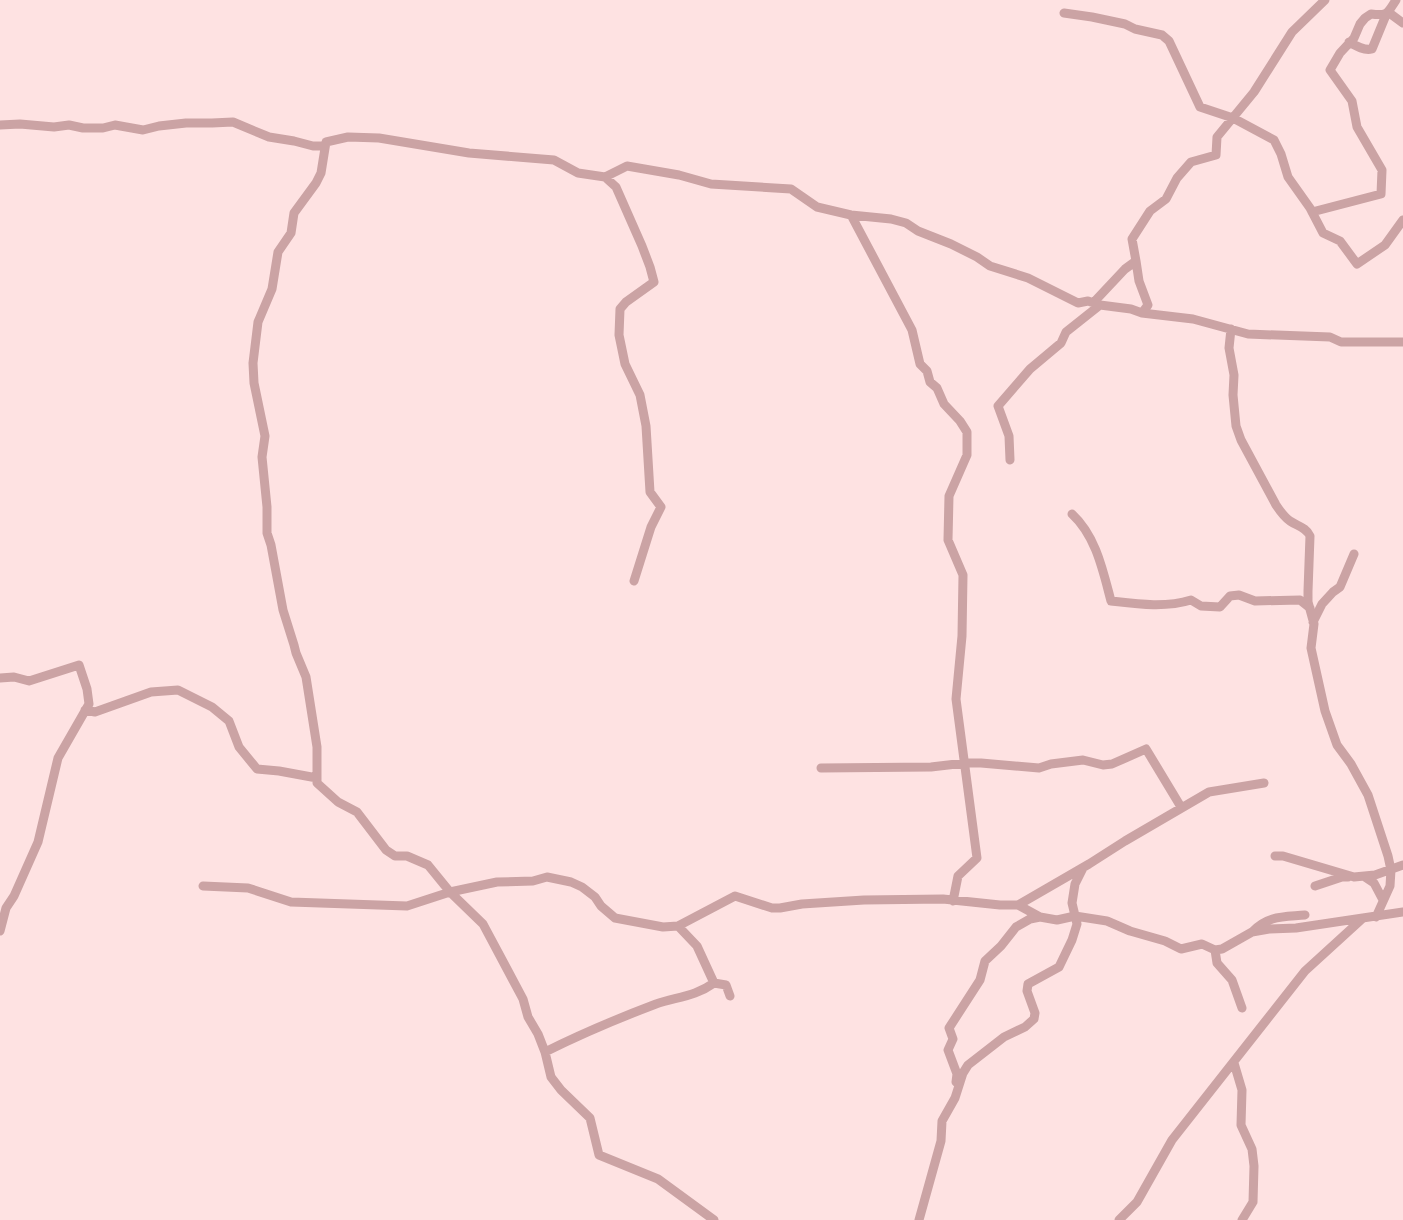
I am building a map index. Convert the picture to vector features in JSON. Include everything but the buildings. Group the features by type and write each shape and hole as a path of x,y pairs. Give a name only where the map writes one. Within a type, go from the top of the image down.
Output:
{"street":[{"path":"1142,313 1148,305 1139,281 1132,239 1150,211 1166,200 1177,178 1190,162 1216,154 1218,137 1254,92 1292,32 1325,0"},
{"path":"1349,42 1362,49 1372,49 1387,14 1396,0"},
{"path":"1064,13 1092,16 1162,35 1169,41 1200,107 1233,118 1274,140 1281,154 1288,178 1312,212 1323,232 1340,241 1357,264 1385,244 1403,220"},
{"path":"1312,212 1381,194 1382,170 1357,127 1352,101 1330,70 1340,53 1354,38 1360,24 1369,15 1382,16 1387,14 1403,23"},
{"path":"0,125 20,124 54,127 69,125 83,128 103,128 115,125 143,130 186,123 212,124 233,122 269,137 313,146 325,146"},
{"path":"634,581 651,527 660,508 650,492 646,426 640,395 625,364 618,335 620,309 626,302 654,282 642,246 616,187 605,177 578,173 554,160 469,153 379,138 348,137 326,142 321,173 294,213 291,233 278,252 272,289 258,322 253,363 254,383 265,436 262,457 267,507 267,533 283,610 306,678 317,747 317,783 338,802 357,812 386,850 395,856 406,856 428,865 450,892 483,924 523,999 528,1017 538,1034 545,1052 551,1076 561,1090 590,1118 599,1155 658,1179 714,1220"},
{"path":"605,177 627,166 679,175 711,184 791,189 817,207 851,215 891,219 906,223 918,231 977,256 990,266 1028,278 1078,303 1097,304 1131,309 1142,313 1193,319 1248,334 1330,337 1341,342 1403,342"},
{"path":"851,215 912,330 920,364 927,371 930,382 937,388 944,404 960,421 967,432 967,455 950,496 948,540 963,575 962,636 956,700 977,858 958,876 953,901"},
{"path":"1010,460 1009,436 998,406 1030,369 1060,343 1066,332 1097,304 1125,269 1136,261"},
{"path":"1231,329 1229,348 1234,375 1233,395 1236,426 1241,440 1282,514 1305,529 1310,536 1308,590 1313,622 1312,655 1331,732 1368,795 1391,870 1390,886 1376,917"},
{"path":"1072,514 1081,522 1089,534 1111,601 1163,605 1191,600 1201,606 1220,607 1230,596 1239,595 1255,601 1300,600 1310,608"},
{"path":"1313,622 1322,604 1340,587 1354,554"},
{"path":"0,678 14,677 30,681 59,670 79,666 87,688 88,704 58,758 38,842 14,896 3,908 0,931"},
{"path":"85,710 96,712 151,692 178,690 212,707 229,721 239,747 257,769 317,778"},
{"path":"821,768 931,767 982,762 1039,768 1051,764 1083,760 1103,765 1112,764 1146,749 1182,807"},
{"path":"1018,905 1209,792 1264,783"},
{"path":"1275,856 1283,856 1354,877"},
{"path":"1314,886 1342,878 1365,877 1403,865"},
{"path":"919,1220 941,1141 942,1122 955,1098 962,1073 968,1065 1004,1037 1025,1027 1034,1019 1036,1013 1027,991 1028,984 1059,967 1074,935 1077,924 1072,904 1075,884 1082,868"},
{"path":"203,886 248,888 291,902 406,906 450,892 497,882 533,881 547,877 571,882 582,887 595,897 601,906 614,918 663,927 678,926 735,896 772,908 864,900 943,899 1018,905 1040,917 1057,920 1075,916 1107,921 1130,931 1165,941 1181,949 1202,944 1215,950 1222,949 1272,918 1305,915"},
{"path":"1365,877 1374,882 1383,900"},
{"path":"1252,932 1296,928 1403,912"},
{"path":"955,1098 957,1074 948,1050 953,1039 949,1028 980,980 985,961 1001,946 1016,927 1030,919 1040,917"},
{"path":"1119,1220 1137,1202 1172,1140 1305,971 1362,919"},
{"path":"678,926 697,946 714,983"},
{"path":"1215,950 1217,963 1232,980 1242,1008"},
{"path":"545,1052 622,1017 662,1002 702,991 714,983 726,984 730,996"},
{"path":"1234,1063 1242,1090 1241,1125 1252,1149 1254,1166 1254,1202 1242,1220"}]}
